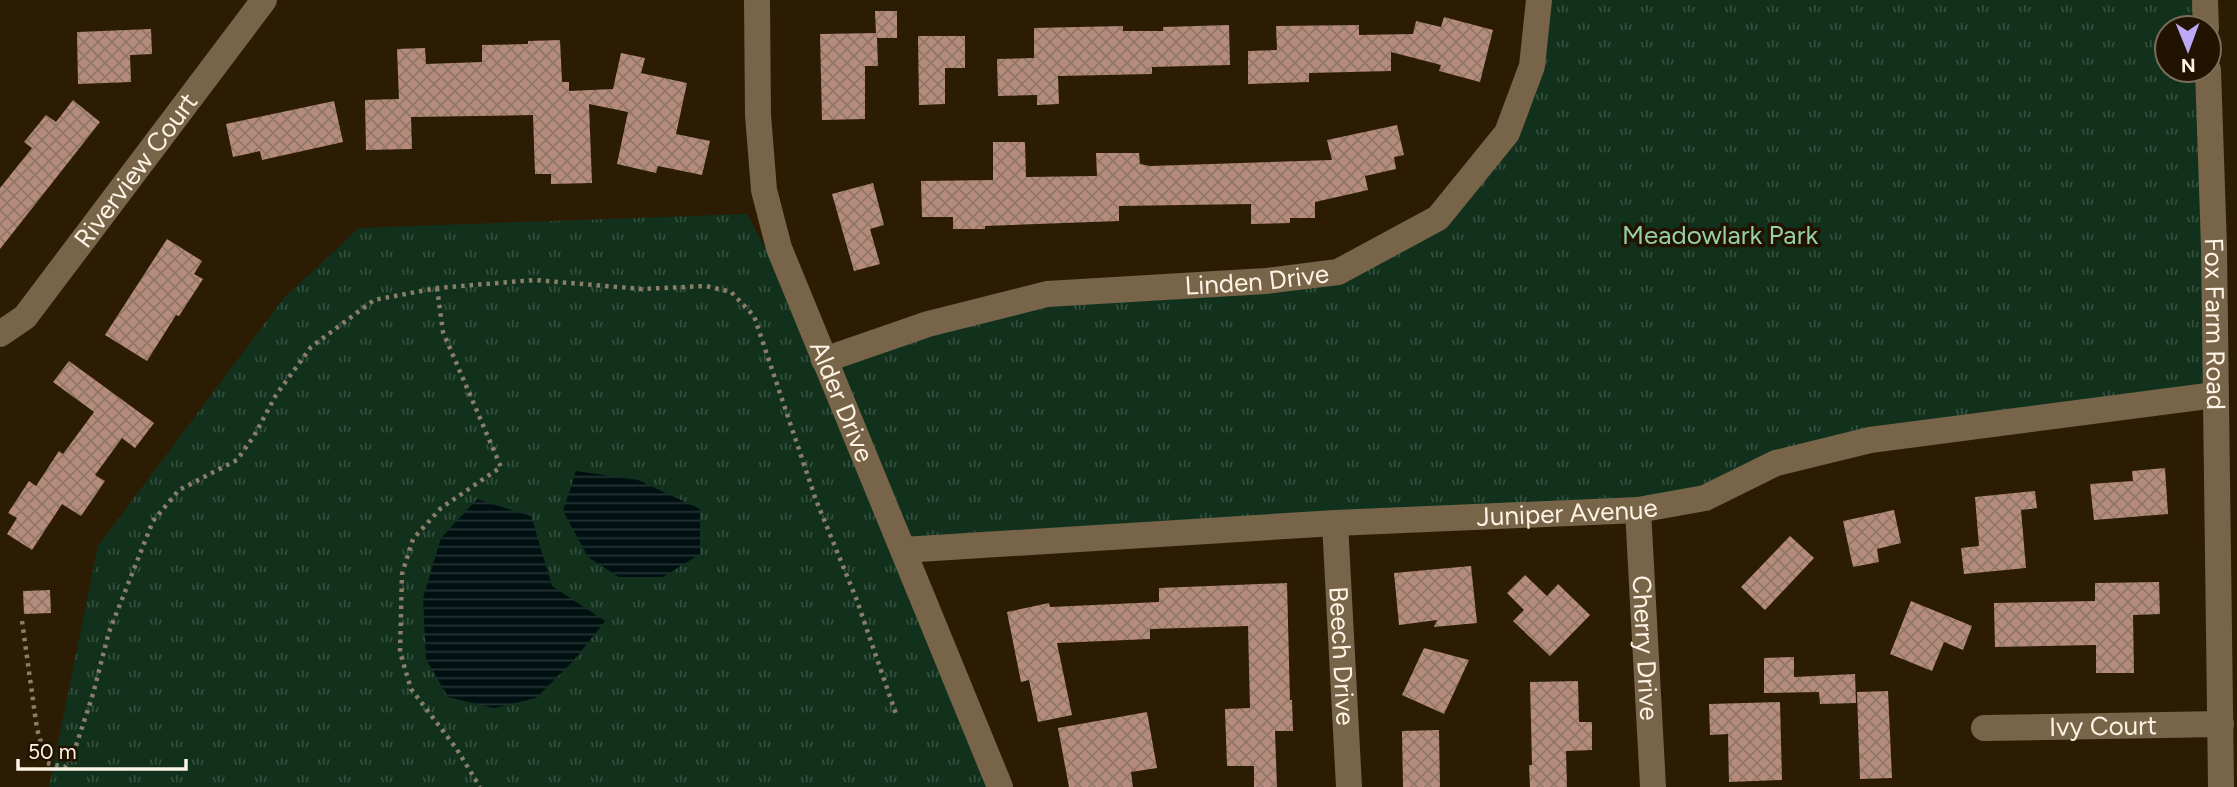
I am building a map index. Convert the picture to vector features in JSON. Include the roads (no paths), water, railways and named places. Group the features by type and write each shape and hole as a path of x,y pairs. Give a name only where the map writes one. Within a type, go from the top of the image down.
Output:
{"street":[{"name":"Riverview Court","path":"0,334 25,317 264,0"},
{"name":"Alder Drive","path":"757,0 758,115 764,190 779,248 1000,787"},
{"name":"Linden Drive","path":"824,360 928,324 1047,294 1266,281 1338,272 1438,218 1507,134 1532,66 1539,0"},
{"name":"Fox Farm Road","path":"2209,84 2225,247 2215,395 2227,545 2221,787"},
{"name":"Juniper Avenue","path":"903,550 1335,523 1637,510 1705,498 1776,463 1870,440 2215,395"},
{"name":"Cherry Drive","path":"1637,510 1653,787"},
{"name":"Beech Drive","path":"1335,523 1349,787"},
{"name":"Ivy Court","path":"1984,728 2221,724"}],"park label":[{"name":"Meadowlark Park","path":"1720,235"}]}
